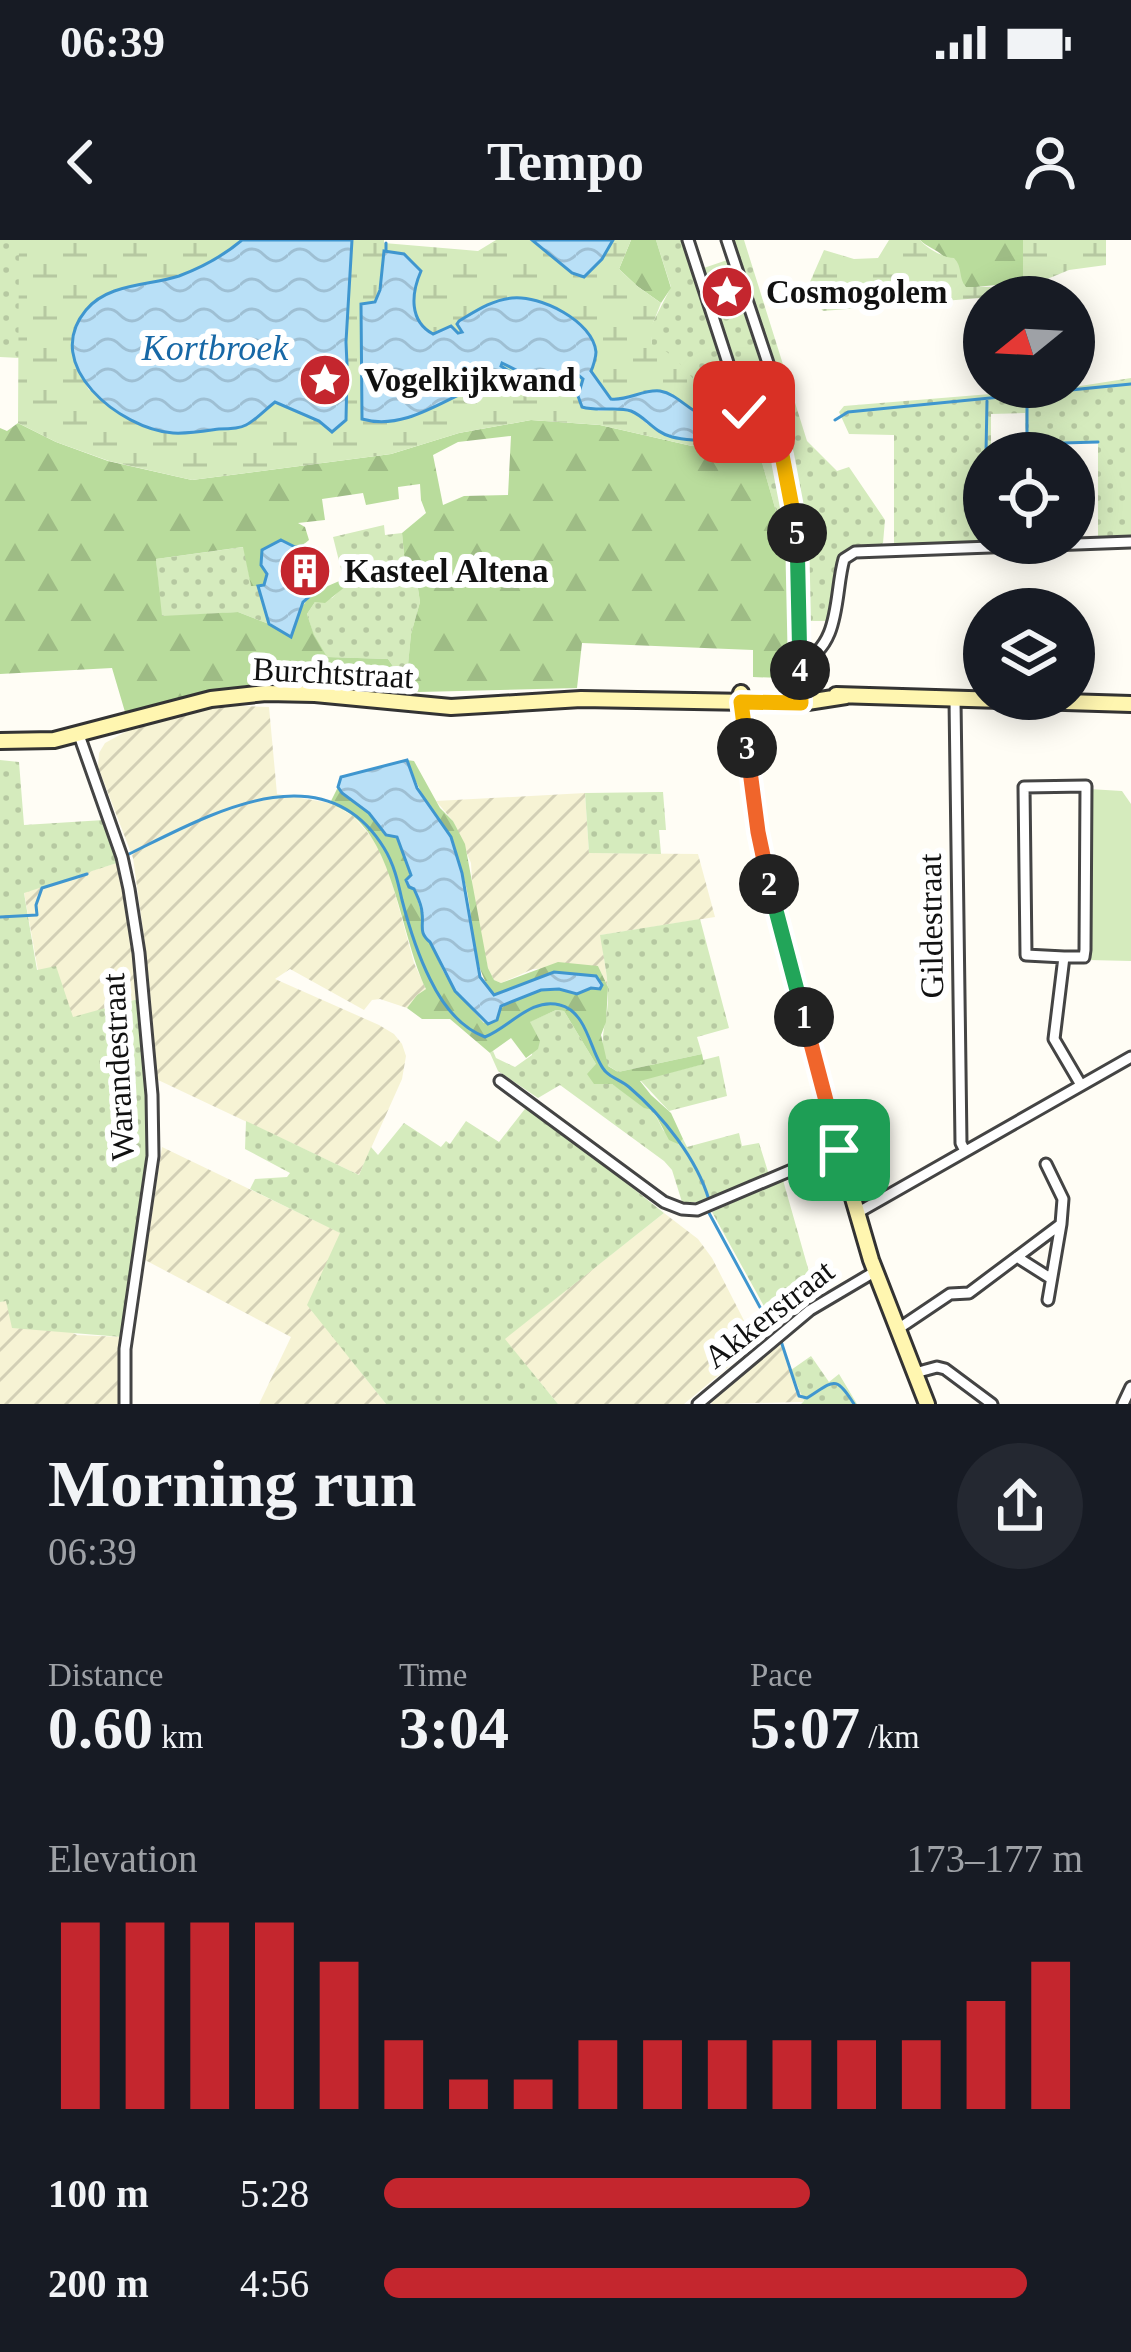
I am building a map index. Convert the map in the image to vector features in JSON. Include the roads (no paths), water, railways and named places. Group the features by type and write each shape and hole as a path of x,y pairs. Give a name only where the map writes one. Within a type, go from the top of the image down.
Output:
{"main road":[{"name":"Burchtstraat","path":"0,741 79,735 211,699 266,693 451,707 581,698 685,702 846,696 1131,704"},
{"path":"741,698 762,854 839,1150 876,1271 928,1404"}],"street":[{"path":"688,240 744,412 782,455"},
{"path":"727,240 785,414 782,455 797,536 801,698"},
{"path":"800,663 822,646 836,614 844,559 855,552 1131,542"},
{"name":"Gildestraat","path":"955,700 961,1143 965,1151"},
{"name":"Warandestraat","path":"79,735 129,889 152,1095 153,1156 125,1349 125,1404"},
{"path":"1086,786 1085,950 1084,957 1064,957 1026,955 1024,788 1086,786"},
{"path":"1064,957 1054,1039 1081,1085"},
{"path":"857,1213 1131,1057"},
{"path":"500,1081 664,1202 682,1209 697,1210 839,1150"},
{"path":"1046,1163 1063,1199 1048,1300"},
{"path":"898,1329 950,1294 969,1293 1061,1224"},
{"path":"1017,1257 1050,1278"},
{"name":"Akkerstraat","path":"698,1404 810,1310 876,1271"},
{"path":"915,1373 941,1367 992,1404"},
{"path":"1124,1404 1131,1387"}],"water":[{"name":"Kortbroek","path":"242,240 352,240 347,365 331,376 321,376 322,385 335,385 347,375 346,420 332,432 319,421 275,402 240,427 173,433 152,429 110,407 79,372 73,352 74,331 86,310 117,290 196,269"},
{"path":"532,240 613,240 584,277 572,273"},
{"path":"384,251 404,254 421,271 414,306 420,322 433,334 451,326 462,332 459,321 505,299 537,301 563,312 586,330 596,352 591,371 611,399 666,393 705,416 710,433 733,446 728,449 666,435 626,410 582,407 578,396 583,379 577,374 528,376 502,363 518,377 485,383 408,417 378,422 362,419 361,304 375,302"},
{"path":"281,540 303,546 291,553 297,584 293,590 317,584 318,589 303,602 291,637 269,624 258,586 264,585 267,574 261,565 262,550"},
{"path":"407,760 417,788 451,837 480,977 494,995 554,972 596,976 600,989 577,994 541,990 501,1006 497,1020 488,1024 455,991 423,932 421,907 406,880 411,875 397,837 386,835 338,787 341,777"}],"waterway":[{"path":"386,243 386,251"},
{"path":"835,420 848,412 1131,384"},
{"path":"986,432 987,408"},
{"path":"1027,408 1027,432"},
{"path":"129,854 193,823 263,799 297,796 329,801 359,818 387,854 421,959 452,1014 485,1037 540,1005 570,1009 606,1072 642,1098 677,1139 709,1200"},
{"path":"0,917 37,915 42,888 87,874"},
{"path":"709,1213 774,1333"},
{"path":"781,1341 799,1396 807,1398 834,1383 854,1404"}],"place":[{"name":"Cosmogolem","path":"727,292"},
{"name":"Vogelkijkwand","path":"325,380"},
{"name":"Kasteel Altena","path":"305,571"}]}
